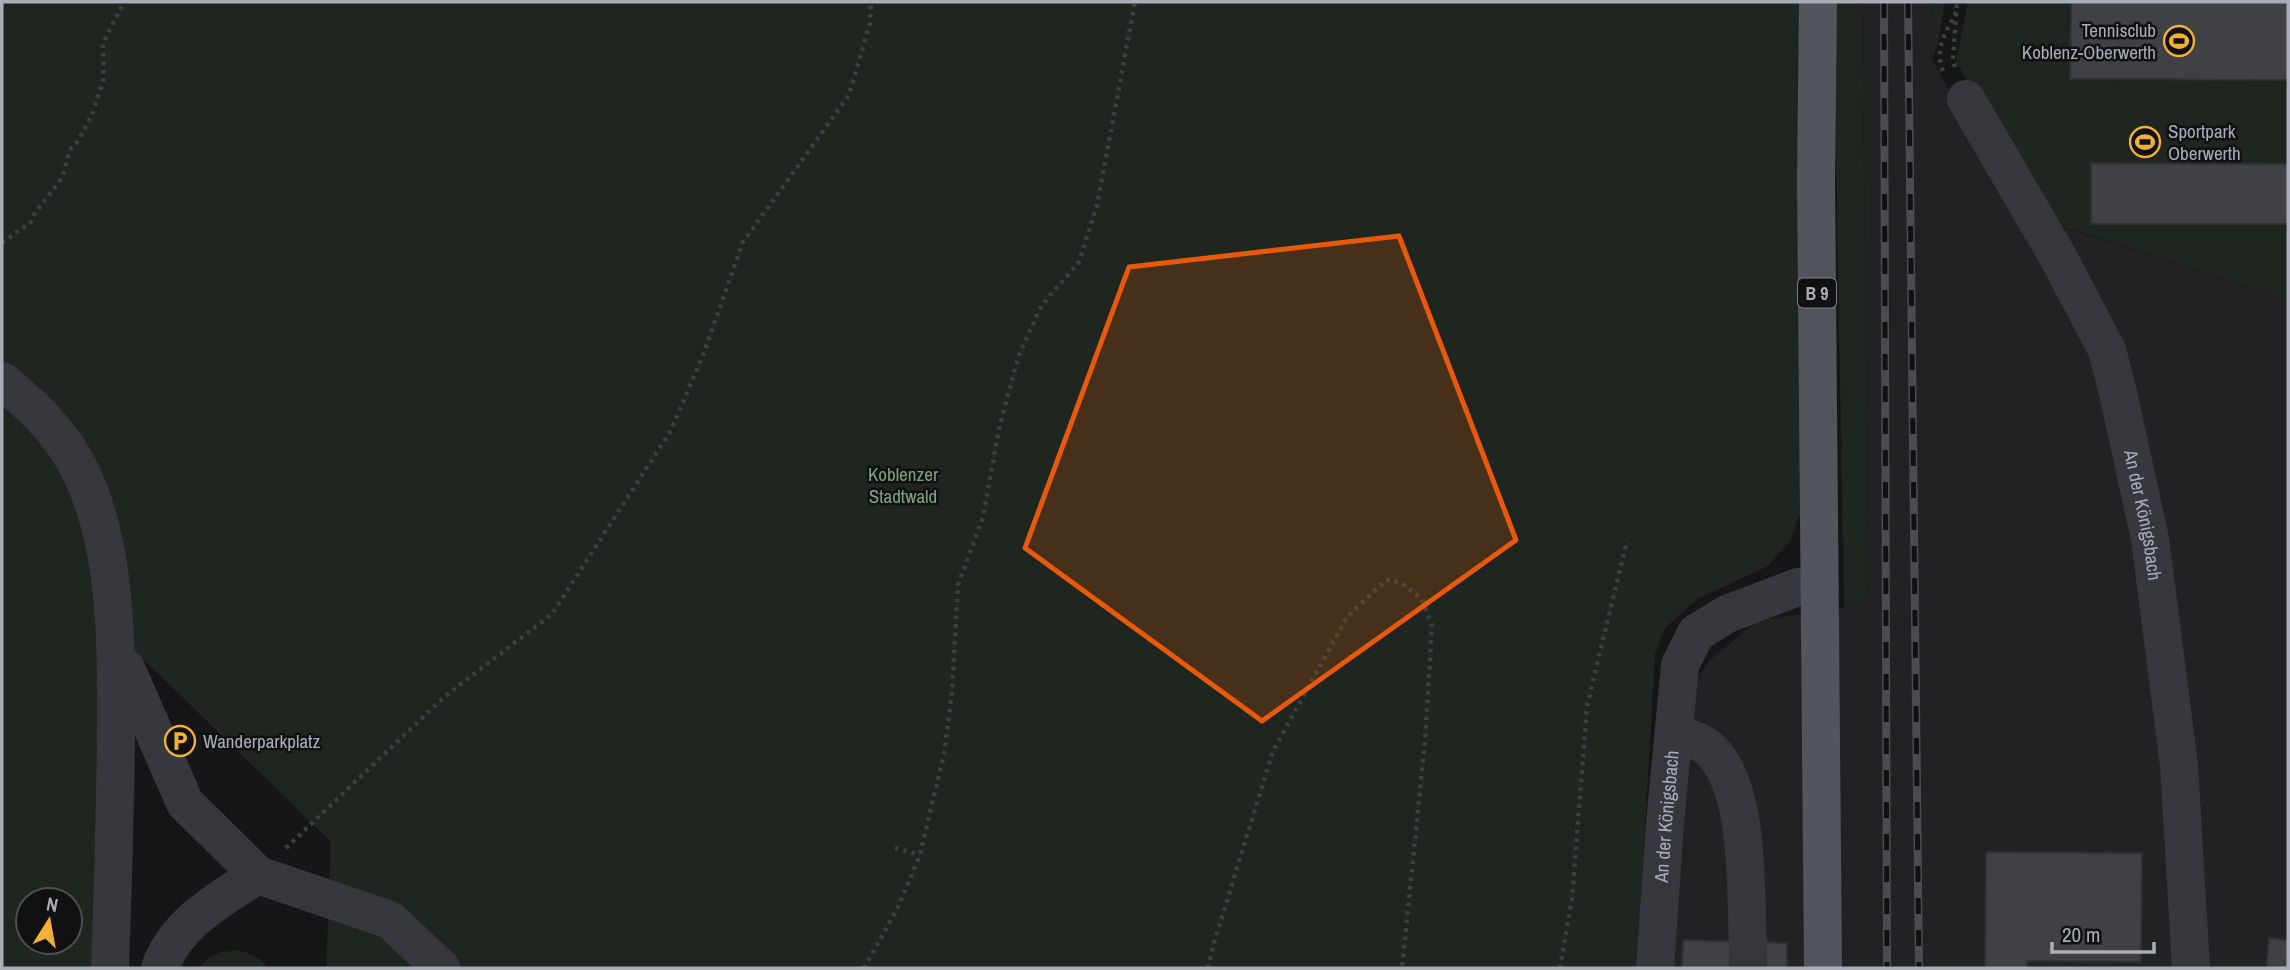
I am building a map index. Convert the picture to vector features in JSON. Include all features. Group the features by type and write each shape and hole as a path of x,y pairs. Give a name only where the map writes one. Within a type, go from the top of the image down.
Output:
{"main road":[{"name":"B 9","path":"1818,2 1816,181 1823,968"}],"street":[{"name":"An der Königsbach","path":"1966,99 2064,269 2106,350 2118,393 2150,539 2174,725 2179,765 2191,968"},
{"path":"2,381 41,415 66,446 89,491 106,555 111,587 116,667 110,968"},
{"name":"An der Königsbach","path":"1655,968 1680,666 1696,633 1727,614 1798,587 1820,585"},
{"path":"116,667 126,668 185,803 258,875 390,920 442,968"},
{"path":"1674,734 1696,739 1715,754 1733,781 1743,839 1748,942"},
{"path":"160,968 164,953 203,910 258,875"}],"path":[{"path":"2,243 31,222 62,178 69,150 78,141 92,115 104,78 103,43 124,2"},
{"path":"258,875 443,698 552,614 670,432 702,358 744,242 849,95 870,23 871,2"},
{"path":"864,968 897,909 920,855 946,741 952,693 958,585 984,517 1000,424 1019,355 1041,306 1079,262 1097,205 1135,2"},
{"path":"1957,2 1953,59 1966,99"},
{"path":"1956,12 1943,37 1938,58 1943,74 1966,99"},
{"path":"1560,968 1572,899 1587,706 1627,540"},
{"path":"1208,968 1273,751 1347,617 1386,580 1400,582 1422,599 1432,626 1402,968"},
{"path":"895,848 920,855"}],"highlighted area":[{"path":"1399,236 1516,540 1262,721 1025,548 1129,267"}],"shaded area":[{"path":"1862,2 1931,2 1932,59 2016,212 2288,301 2288,968 1670,968 1695,681 1711,659 1757,621 1869,604"}],"green space":[{"name":"Koblenzer Stadtwald","path":"2,2 1804,2 1804,503 1790,541 1768,566 1699,598 1665,628 1655,654 1637,968 326,968 331,842 140,656 132,656 127,968 2,968"},
{"path":"1835,2 1862,2 1869,604 1844,608 1835,97"},
{"path":"1931,2 1945,2 1938,43 1932,59"},
{"name":"Sportpark Oberwerth","path":"1968,2 2288,2 2288,301 2049,222 1956,62"},
{"path":"237,950 254,956 268,968 200,968 216,954"}],"building":[{"name":"Tennisclub Koblenz-Oberwerth","path":"2071,2 2288,2 2288,80 2070,79"},
{"path":"2091,163 2288,164 2288,224 2091,224"},
{"path":"1986,852 2142,853 2141,962 2027,961 2027,968 1985,968"},
{"path":"2269,938 2288,940 2288,968 2266,968"},
{"path":"1683,940 1787,943 1787,968 1682,968"}],"tunnel":[{"path":"1748,942 1748,968"}],"railway":[{"path":"1884,2 1887,968"},
{"path":"1908,2 1919,968"}],"place":[{"name":"Tennisclub Koblenz-Oberwerth","path":"2179,41"},
{"name":"Sportpark Oberwerth","path":"2145,142"},
{"name":"Wanderparkplatz","path":"180,741"}]}
